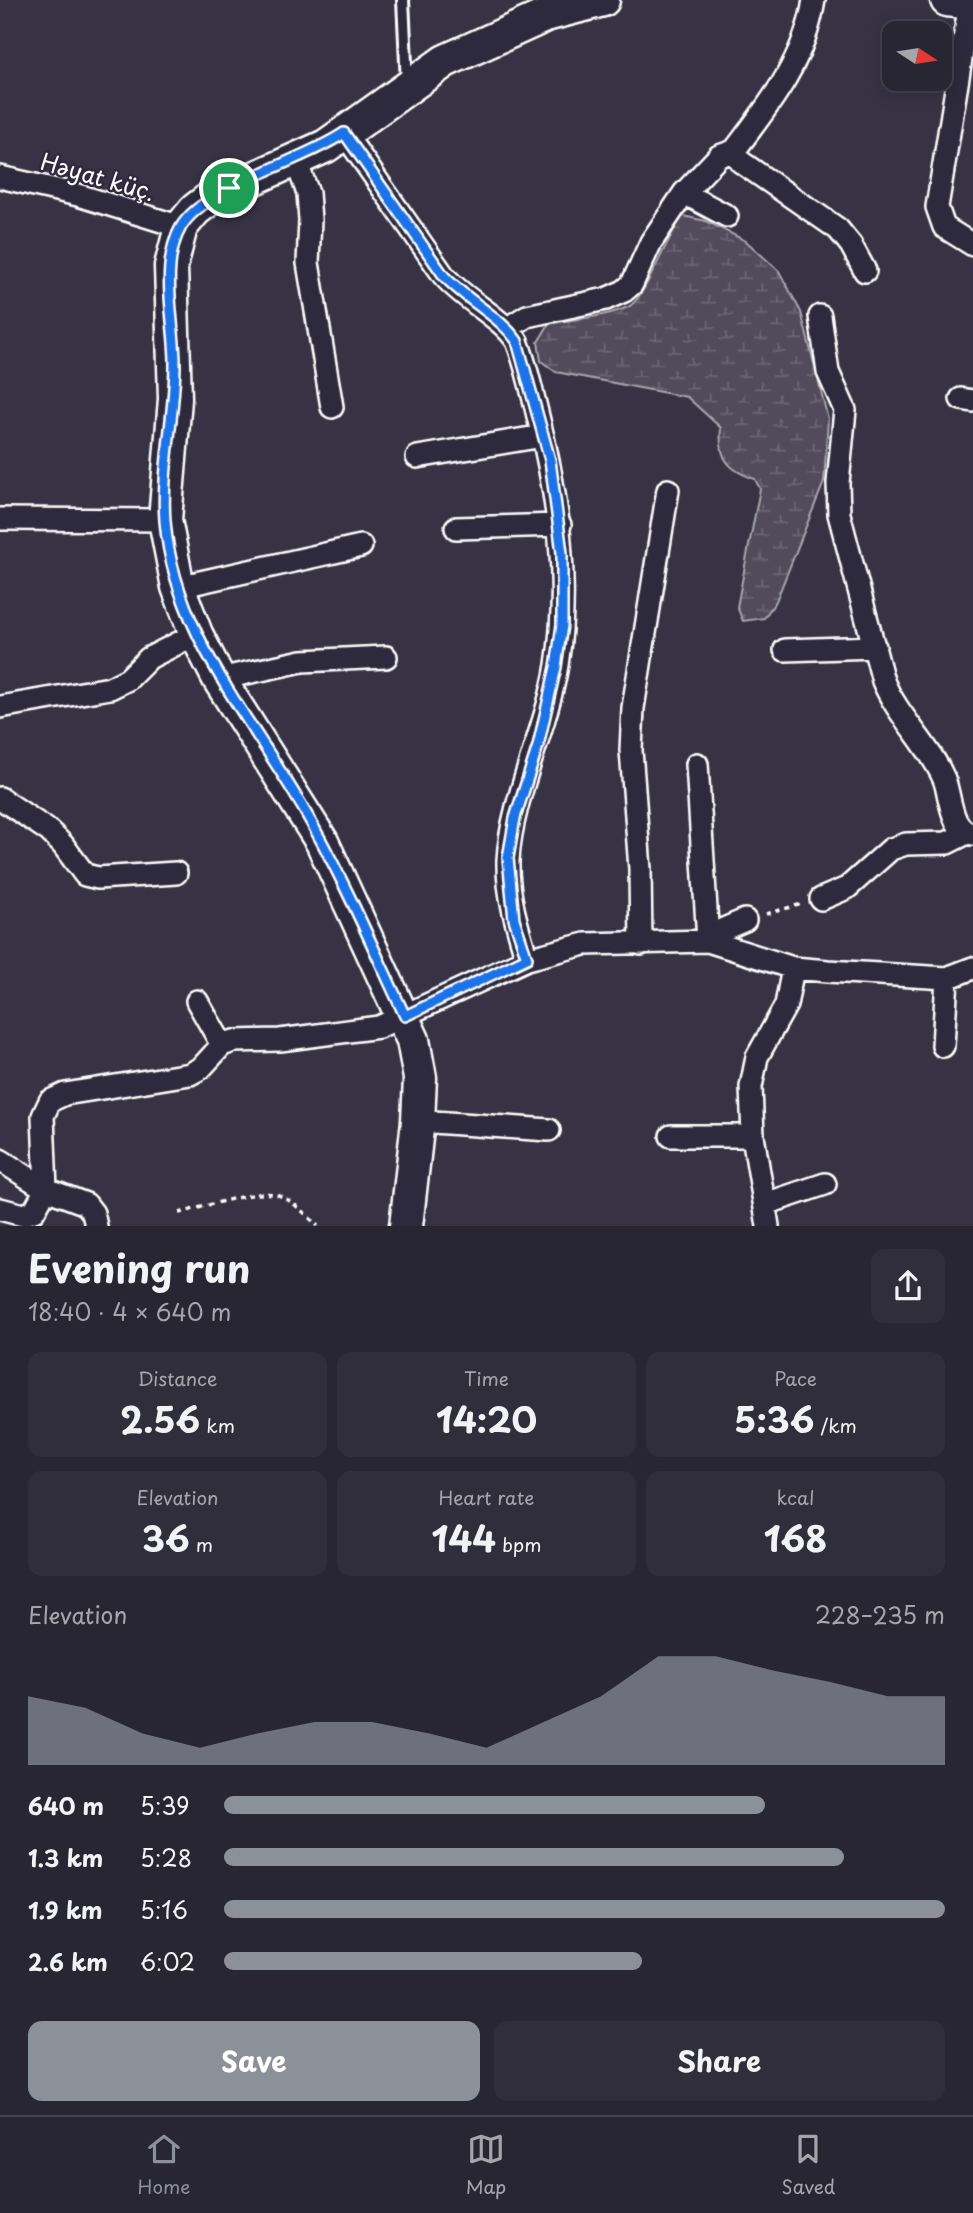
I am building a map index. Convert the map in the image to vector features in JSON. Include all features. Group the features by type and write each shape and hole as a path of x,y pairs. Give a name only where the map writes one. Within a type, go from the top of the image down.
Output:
{"street":[{"path":"407,1226 418,1121 418,1060 405,1016 317,833 219,679 196,634 178,587 165,520 175,399 171,266 181,228 195,211 212,197 296,161 344,133 407,85 445,61 549,14 603,0"},
{"path":"508,328 527,316 606,299 632,284 651,242 684,194 719,156 734,151 789,75 811,20 814,0"},
{"path":"964,2 937,207 944,226 973,244"},
{"path":"344,133 444,276 462,296 508,328 523,356 543,436 561,524 562,625 556,667 538,746 515,818 508,858 514,919 527,958"},
{"path":"734,151 741,162 838,229 851,244 865,271"},
{"path":"296,161 308,193 310,220 307,263 332,407"},
{"name":"Həyat küç.","path":"0,177 78,195 181,228"},
{"path":"684,194 727,216"},
{"path":"820,316 828,372 845,410 838,483 844,544 891,701 936,766 957,822 970,833 947,843 906,844 891,849 847,888 821,899"},
{"path":"417,457 543,436"},
{"path":"642,944 640,869 631,750 632,719 668,490"},
{"path":"0,519 165,520"},
{"path":"456,528 561,524"},
{"path":"178,587 361,546"},
{"path":"0,707 110,688 128,679 149,658 196,634"},
{"path":"785,650 875,647"},
{"path":"219,679 271,665 386,657"},
{"path":"697,764 708,941"},
{"path":"0,798 48,831 63,845 85,875 98,878 176,873"},
{"path":"708,941 724,929 745,920"},
{"path":"46,1189 43,1116 50,1101 65,1094 190,1074 201,1068 222,1045 234,1041 280,1040 368,1030 405,1016 527,958 585,944 708,941 793,968 947,978 973,968"},
{"path":"768,1226 753,1136 751,1087 757,1057 786,1005 793,968"},
{"path":"943,1046 947,978"},
{"path":"197,1001 222,1045"},
{"path":"418,1121 549,1129"},
{"path":"671,1136 753,1136"},
{"path":"0,1160 46,1189 86,1204 93,1213 96,1226"},
{"path":"765,1204 825,1184"},
{"path":"17,1215 46,1189"}],"lane":[{"path":"403,0 407,85"}],"path":[{"path":"745,920 821,899"},
{"path":"179,1213 260,1194 276,1194 291,1202 318,1226"}],"green space":[{"path":"683,216 706,221 746,241 779,271 801,312 828,419 824,482 776,601 764,618 743,621 737,607 760,489 755,479 737,471 726,461 721,447 721,428 687,397 556,372 541,361 538,342 549,324 610,313 635,302"}],"route":[{"path":"344,133 444,276 462,296 508,328 517,341 550,460 561,524 562,625 556,667 538,746 515,818 508,858 514,919 527,958 405,1016 322,842 302,806 219,679 196,634 178,587 169,545 165,520 165,489 175,399 171,266 181,228 195,211 229,188 296,161 326,146 344,133"}]}
